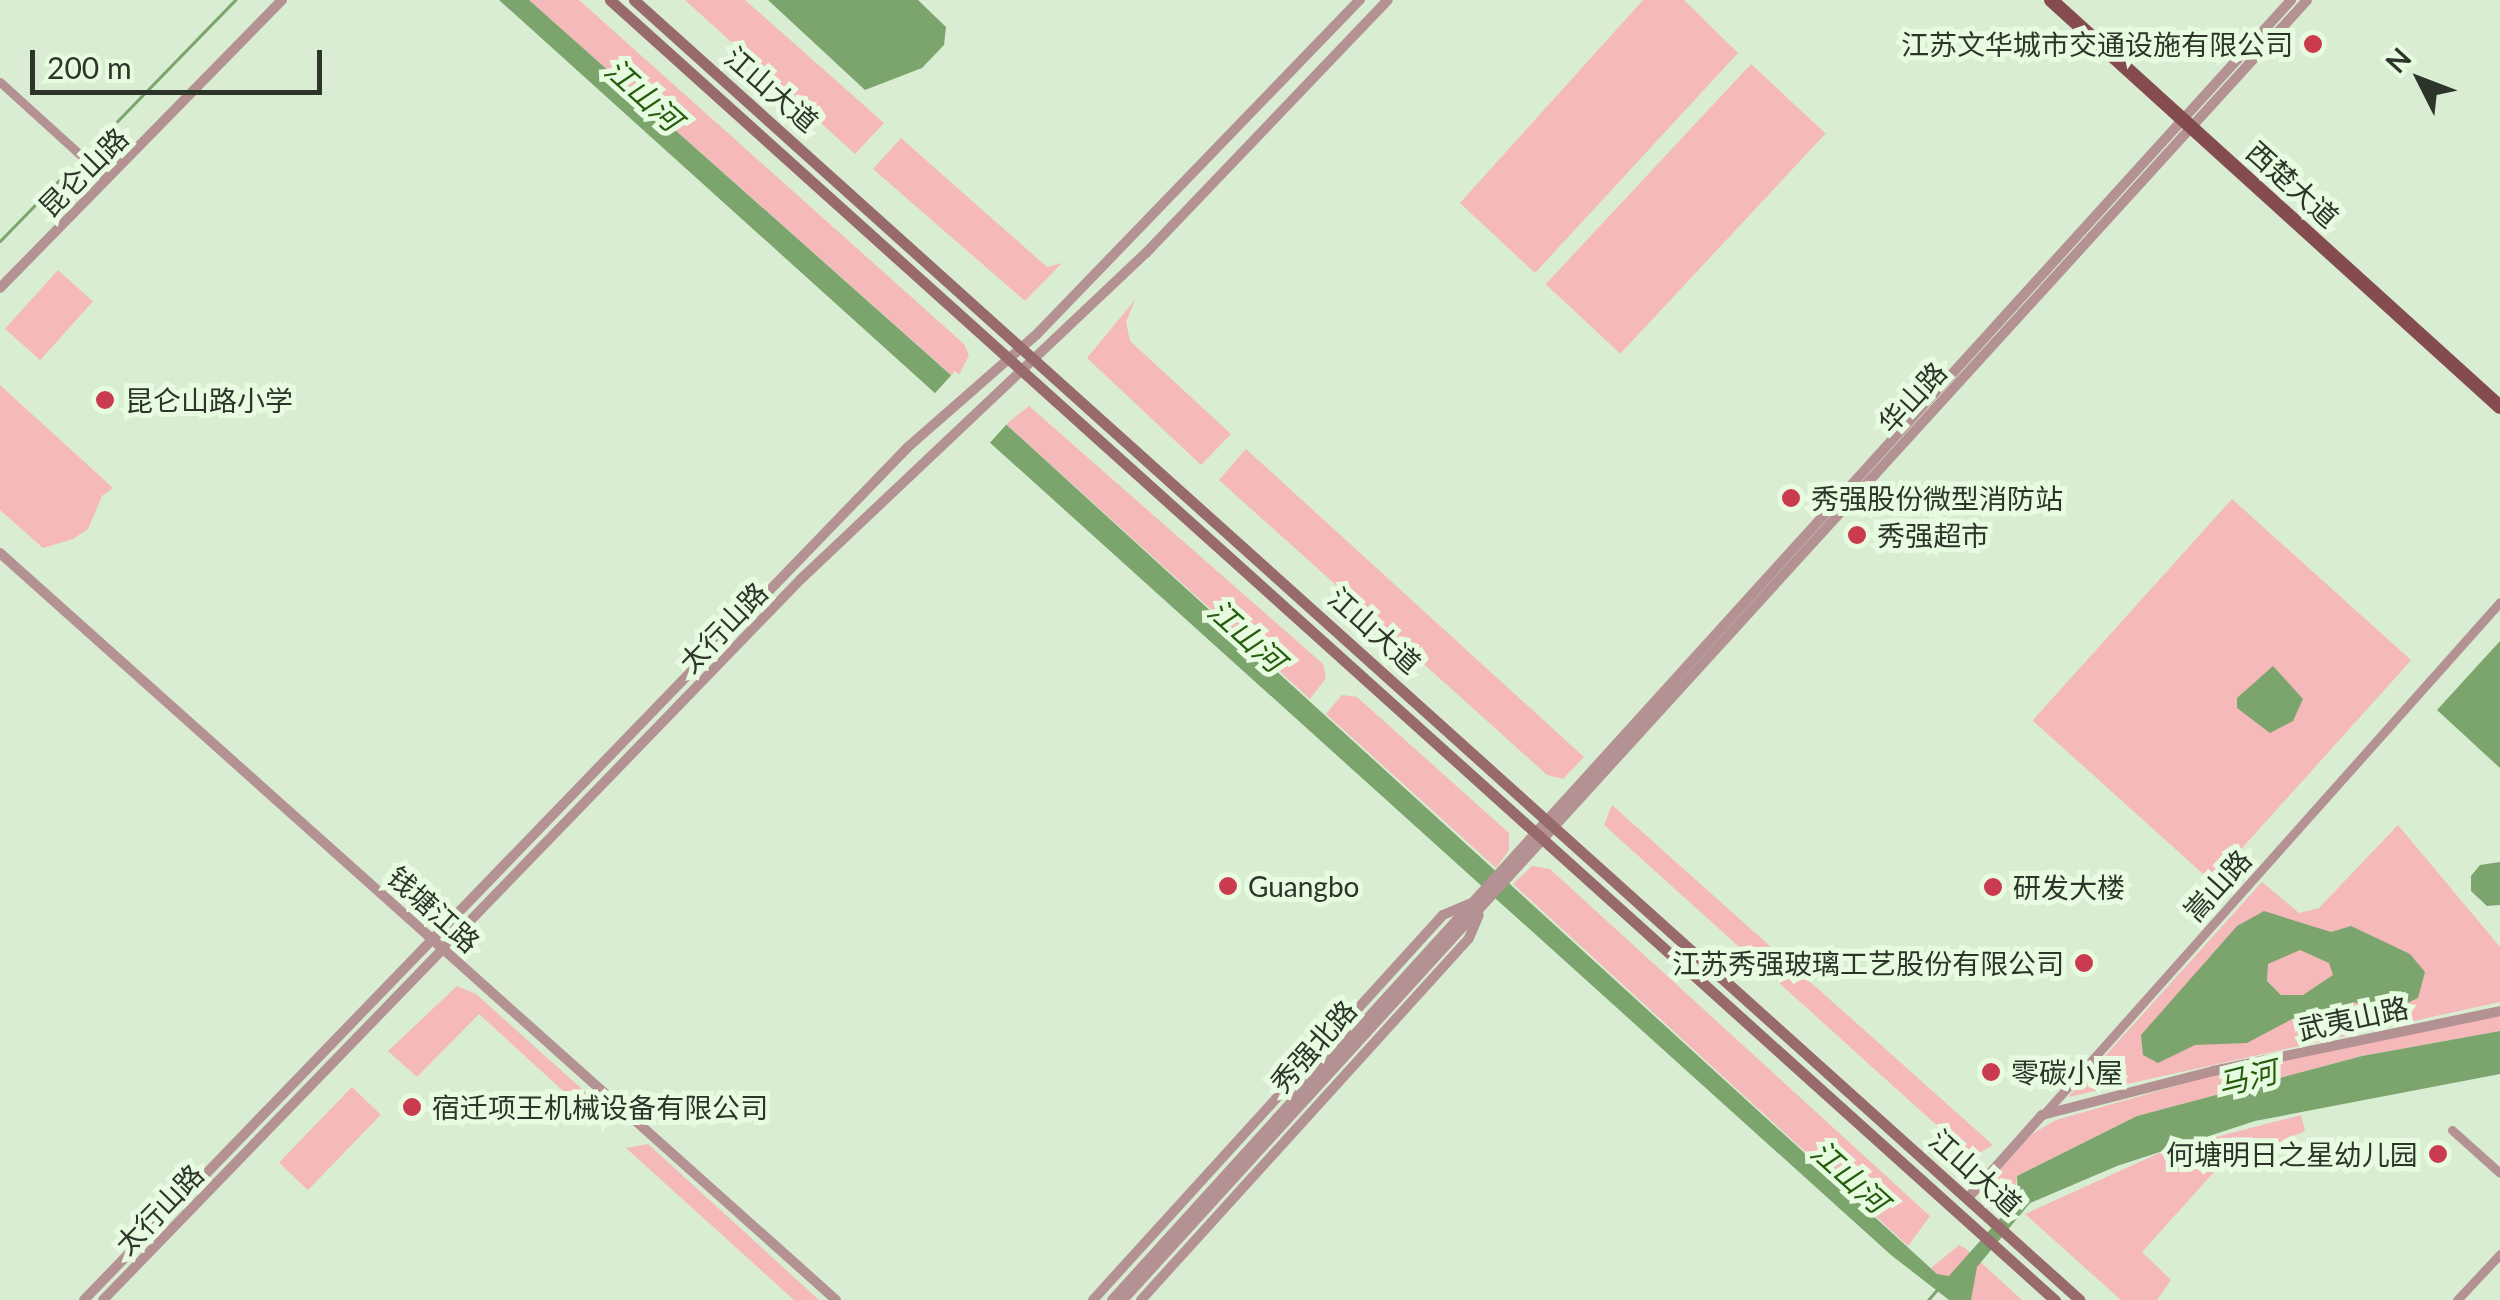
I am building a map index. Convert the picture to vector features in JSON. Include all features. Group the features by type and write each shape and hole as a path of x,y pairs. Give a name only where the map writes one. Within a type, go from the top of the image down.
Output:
{"main road":[{"name":"江山大道","path":"610,0 1026,369 2055,1300"},
{"name":"江山大道","path":"634,0 1039,358 2080,1300"},
{"name":"西楚大道","path":"2052,0 2500,407"}],"street":[{"name":"昆仑山路","path":"0,288 282,0"},
{"name":"太行山路","path":"84,1300 939,418 1024,345 1360,0"},
{"name":"太行山路","path":"103,1300 443,947 952,432 1039,358 1388,0"},
{"name":"华山路","path":"2188,123 2291,0"},
{"name":"华山路","path":"1551,824 2188,123 2307,0"},
{"path":"0,82 107,179"},
{"name":"钱塘江路","path":"0,552 836,1300"},
{"name":"嵩山路","path":"1968,1198 2500,602"},
{"name":"秀强北路","path":"1112,1300 1551,824"},
{"path":"1093,1300 1442,915 1481,901"},
{"path":"1141,1300 1469,938 1481,901"},
{"name":"秀强北路","path":"1123,1300 1481,901"},
{"name":"武夷山路","path":"2042,1116 2214,1070 2500,1011"},
{"path":"2452,1130 2500,1173"},
{"path":"2457,1300 2500,1254"}],"shaded area":[{"path":"499,0 529,0 997,416 1937,1274 1949,1276 2018,1198 2017,1176 2137,1116 2362,1056 2500,1031 2500,1074 2255,1121 2117,1166 2030,1203 1977,1267 1971,1300 1949,1300 1891,1255"},
{"path":"529,0 579,0 964,344 969,355 960,373 955,378"},
{"path":"685,0 745,0 884,123 855,154"},
{"path":"768,0 918,0 946,27 944,45 922,68 865,90"},
{"path":"1643,0 1684,0 1738,53 1535,273 1460,203"},
{"path":"1751,64 1826,134 1620,354 1546,284"},
{"path":"901,138 1047,267 1062,263 1025,301 873,169"},
{"path":"58,270 93,301 40,360 5,329"},
{"path":"1135,300 1126,322 1130,341 1231,434 1201,465 1087,358"},
{"path":"0,385 113,488 102,496 88,529 73,539 43,548 0,510"},
{"path":"1029,406 1323,664 1326,678 1310,699 1006,424"},
{"path":"1246,449 1584,757 1563,779 1547,775 1219,480"},
{"path":"2232,499 2411,660 2212,882 2033,720"},
{"path":"2500,641 2500,768 2437,710"},
{"path":"2273,666 2303,699 2293,721 2270,733 2237,708 2237,698"},
{"path":"1342,695 1357,697 1509,833 1509,850 1496,868 1326,714"},
{"path":"1612,805 1993,1145 1977,1154 1963,1149 1604,825"},
{"path":"2398,825 2500,947 2500,1002 2068,1097 2262,882 2299,913 2319,908"},
{"path":"2500,862 2500,905 2487,906 2471,891 2471,876 2480,865"},
{"path":"1532,866 1550,869 1930,1216 1908,1246 1513,884"},
{"path":"2264,911 2331,932 2351,926 2410,954 2425,972 2418,998 2388,1012 2353,1002 2333,1015 2296,1017 2247,1043 2195,1045 2158,1063 2143,1055 2141,1035 2237,926","holes":["2300,950 2329,963 2333,975 2303,995 2281,995 2267,981 2268,964"]},
{"path":"457,986 476,994 602,1107 596,1121 479,1014 417,1077 388,1051"},
{"path":"2500,1015 2500,1031 2362,1056 2137,1116 2017,1176 2015,1201 1997,1182 1995,1175 2032,1134 2056,1120 2246,1066"},
{"path":"352,1087 381,1115 308,1190 279,1163"},
{"path":"2301,1115 2305,1131 2214,1172 2142,1252 2171,1280 2157,1300 2121,1300 2025,1214 2166,1150"},
{"path":"648,1144 819,1300 794,1300 626,1148"},
{"path":"1959,1245 2022,1300 1964,1300 1931,1268"}],"pier":[{"path":"955,371 1010,421 988,445 933,396"}],"waterway":[{"path":"98,141 235,0"},
{"path":"0,241 68,171"},
{"name":"马河","path":"1928,1300 1940,1286"}],"place":[{"name":"江苏文华城市交通设施有限公司","path":"2313,44"},
{"name":"昆仑山路小学","path":"105,400"},
{"name":"秀强股份微型消防站","path":"1791,498"},
{"name":"秀强超市","path":"1857,535"},
{"name":"Guangbo","path":"1228,886"},
{"name":"研发大楼","path":"1993,887"},
{"name":"江苏秀强玻璃工艺股份有限公司","path":"2084,963"},
{"name":"零碳小屋","path":"1991,1072"},
{"name":"宿迁项王机械设备有限公司","path":"412,1107"},
{"name":"何塘明日之星幼儿园","path":"2438,1154"}],"water label":[{"name":"江山河","path":"644,94"},
{"name":"江山河","path":"1247,635"},
{"name":"江山河","path":"1850,1176"}]}
